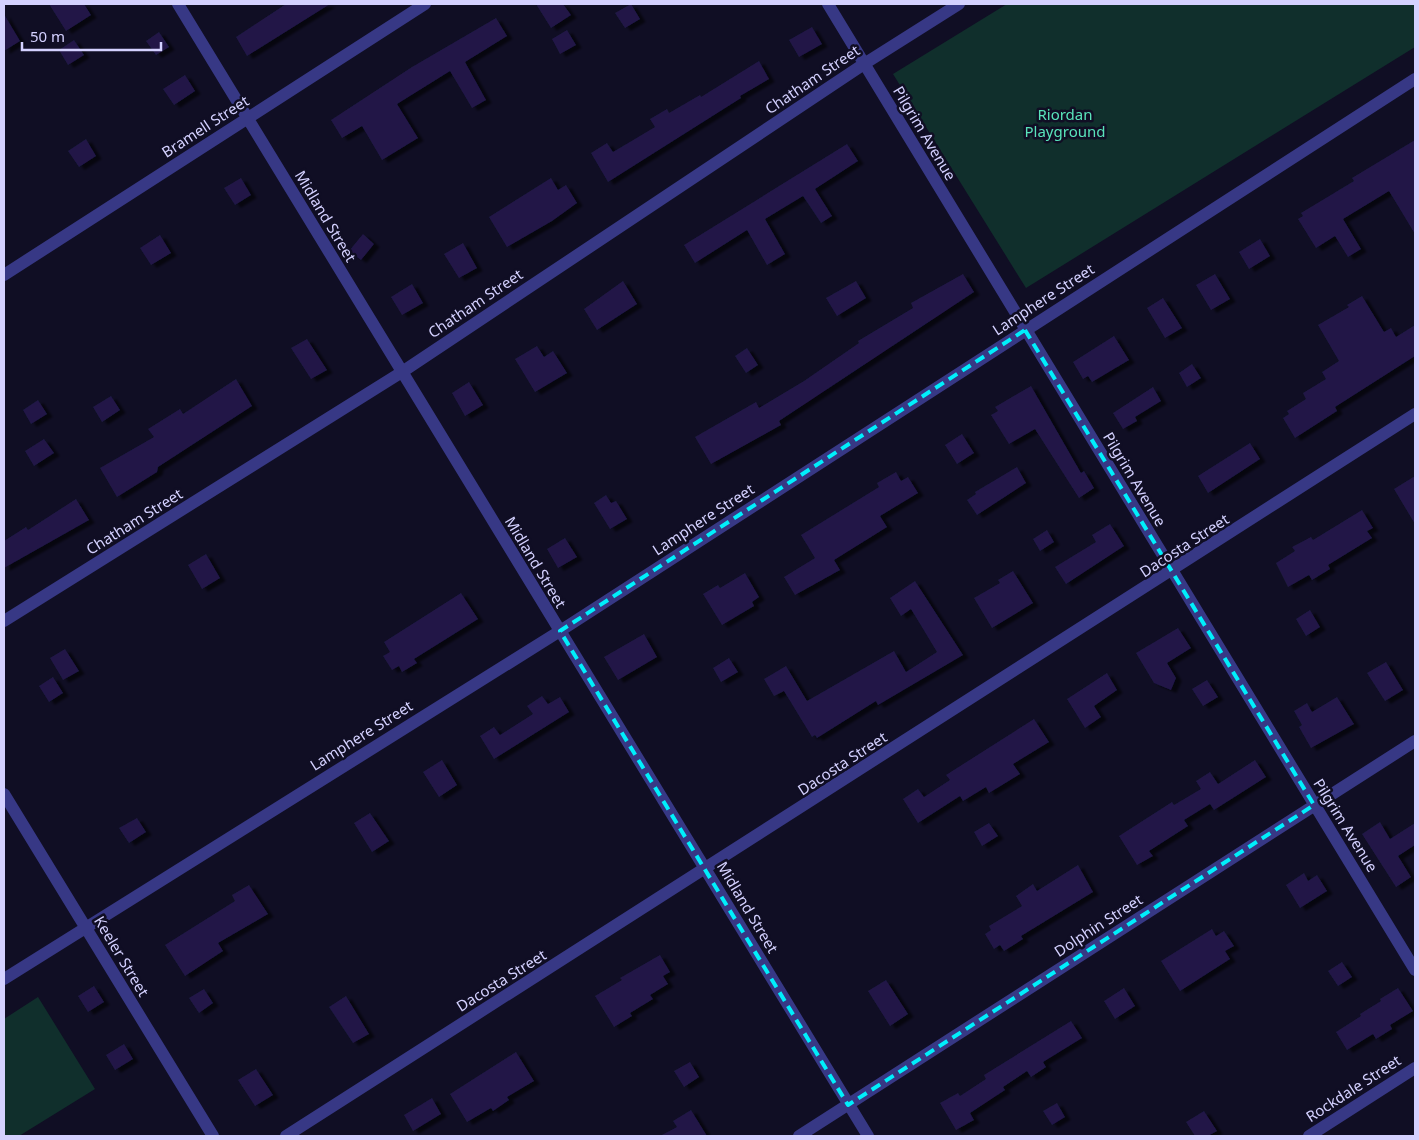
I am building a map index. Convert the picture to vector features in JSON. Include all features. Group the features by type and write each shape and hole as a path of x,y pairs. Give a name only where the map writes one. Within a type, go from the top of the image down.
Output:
{"street":[{"name":"Midland Street","path":"178,4 868,1136"},
{"name":"Bramell Street","path":"4,275 425,4"},
{"name":"Pilgrim Avenue","path":"828,4 1415,970"},
{"name":"Chatham Street","path":"4,621 402,372 864,64 959,4"},
{"name":"Lamphere Street","path":"4,979 85,926 560,631 1415,79"},
{"name":"Dacosta Street","path":"286,1136 1172,572 1415,414"},
{"name":"Dolphin Street","path":"799,1136 1415,741"},
{"name":"Keeler Street","path":"4,794 213,1136"},
{"name":"Rockdale Street","path":"1308,1136 1415,1068"}],"highlighted area":[{"path":"1025,330 1314,805 848,1105 560,631"}],"green space":[{"name":"Riordan Playground","path":"1007,4 1415,4 1415,47 1026,288 893,74"},
{"path":"38,997 95,1089 19,1136 4,1136 4,1019"}],"building":[{"path":"49,4 84,4 91,15 66,31"},
{"path":"286,4 330,4 247,56 236,37"},
{"path":"536,4 563,4 571,15 551,28"},
{"path":"631,4 640,19 625,28 615,13"},
{"path":"4,14 20,41 4,51"},
{"path":"496,18 507,36 465,62 486,100 472,108 450,71 397,104 418,138 382,160 362,126 342,138 331,120 412,67"},
{"path":"812,27 822,44 799,57 789,40"},
{"path":"567,30 576,45 560,54 552,39"},
{"path":"159,32 169,47 156,55 146,41"},
{"path":"74,40 84,55 68,65 59,50"},
{"path":"759,61 769,79 608,182 591,153 607,143 613,152 655,127 650,119 667,109 669,113 700,95 701,97"},
{"path":"185,75 195,91 174,105 163,89"},
{"path":"86,139 96,156 79,167 68,151"},
{"path":"1415,140 1415,234 1389,191 1343,219 1361,249 1348,257 1335,236 1316,248 1298,219 1303,216 1301,213 1354,181 1352,178"},
{"path":"847,144 858,161 815,189 832,216 821,223 803,196 765,219 785,254 767,265 747,230 695,263 684,245"},
{"path":"241,178 251,195 235,205 224,188"},
{"path":"551,178 558,190 566,185 577,203 552,221 507,247 489,217"},
{"path":"363,234 374,244 361,260 349,251"},
{"path":"160,235 171,253 151,265 140,248"},
{"path":"1260,239 1270,256 1249,269 1239,252"},
{"path":"463,243 477,268 459,278 444,254"},
{"path":"963,274 974,292 779,421 781,425 711,464 695,437 756,402 759,408 804,381 859,343 858,341 913,308 911,303"},
{"path":"1215,274 1230,299 1211,310 1196,285"},
{"path":"623,281 637,304 597,330 584,309"},
{"path":"856,281 866,298 837,316 826,298"},
{"path":"412,284 423,303 402,315 391,297"},
{"path":"1362,296 1384,332 1391,328 1396,337 1415,325 1415,356 1335,407 1337,411 1295,438 1283,418 1289,414 1287,411 1306,399 1303,393 1326,379 1322,372 1339,361 1318,325 1349,307 1347,305"},
{"path":"1163,298 1182,328 1165,338 1147,308"},
{"path":"1114,336 1129,360 1092,382 1088,376 1083,379 1073,362"},
{"path":"307,339 327,370 311,379 291,348"},
{"path":"537,346 544,357 553,351 567,373 535,392 515,359"},
{"path":"747,348 758,365 746,373 735,356"},
{"path":"1192,364 1201,378 1187,387 1179,373"},
{"path":"236,379 252,406 158,467 157,472 117,497 100,468 154,437 148,429 180,409 183,414"},
{"path":"469,382 483,405 465,416 452,393"},
{"path":"1031,386 1081,473 1084,471 1094,488 1079,498 1035,429 1009,444 991,415 998,411 995,407"},
{"path":"1153,387 1161,401 1135,417 1137,421 1123,429 1113,413"},
{"path":"111,396 120,410 102,422 93,407"},
{"path":"38,400 47,414 31,424 23,410"},
{"path":"962,434 974,453 957,464 945,445"},
{"path":"44,439 54,453 34,466 25,451"},
{"path":"1250,443 1260,459 1208,493 1198,476"},
{"path":"1017,467 1026,483 977,515 967,500 976,494 975,492"},
{"path":"896,472 901,481 908,477 918,493 880,516 887,527 834,560 840,570 795,595 784,577 815,558 801,535 879,487 877,483"},
{"path":"1415,476 1415,524 1394,489"},
{"path":"606,495 611,503 616,501 627,519 610,529 594,503"},
{"path":"76,499 89,520 4,568 4,541 26,527 28,530"},
{"path":"1362,510 1373,528 1367,531 1372,538 1328,565 1330,569 1312,580 1309,575 1288,587 1276,563 1295,551 1292,547 1311,537 1313,540"},
{"path":"1110,524 1124,546 1066,584 1055,567 1096,542 1092,535"},
{"path":"1047,530 1054,542 1040,551 1033,539"},
{"path":"565,538 577,557 558,568 547,549"},
{"path":"206,554 220,578 202,589 188,565"},
{"path":"1013,571 1033,603 992,628 974,598 1000,583 998,580"},
{"path":"745,573 759,597 752,602 754,606 722,625 703,594 718,585 720,588"},
{"path":"915,581 963,655 878,705 876,701 817,738 815,735 812,737 784,691 774,696 764,679 786,666 807,701 894,651 906,672 937,652 911,609 901,616 890,598"},
{"path":"461,593 478,619 414,659 417,663 402,672 399,666 392,670 383,656 390,652 384,642"},
{"path":"1310,610 1320,627 1306,636 1296,619"},
{"path":"1178,628 1191,648 1167,663 1176,678 1171,690 1154,683 1136,653"},
{"path":"644,634 657,657 618,680 604,657"},
{"path":"65,649 79,671 63,680 50,658"},
{"path":"729,658 738,672 721,682 713,668"},
{"path":"1386,662 1403,690 1385,701 1367,673"},
{"path":"1107,673 1117,690 1094,706 1101,717 1085,728 1067,699"},
{"path":"53,677 63,693 49,702 39,686"},
{"path":"1207,680 1218,697 1203,706 1192,689"},
{"path":"542,696 548,704 560,697 569,712 494,759 480,736 494,727 500,735 533,714 527,706"},
{"path":"1337,697 1354,724 1311,748 1299,727 1302,725 1294,711 1307,703 1312,712"},
{"path":"1034,719 1049,742 1013,764 1020,774 989,793 986,787 963,801 960,796 918,823 903,799 918,789 924,797 950,780 946,775"},
{"path":"442,760 457,785 439,797 423,772"},
{"path":"1255,760 1266,777 1214,810 1210,804 1184,820 1188,826 1149,851 1153,856 1137,865 1119,836 1172,802 1174,805 1201,789 1196,781 1210,772 1218,784"},
{"path":"370,813 389,841 372,852 354,823"},
{"path":"137,818 146,832 129,843 119,828"},
{"path":"1380,822 1390,839 1415,823 1415,845 1398,856 1411,877 1396,887 1362,834"},
{"path":"989,823 998,836 982,846 974,832"},
{"path":"1078,865 1093,892 1021,936 1023,939 1004,951 1000,945 994,949 985,934 991,930 989,926 1022,906 1016,896 1033,884 1037,891"},
{"path":"1304,873 1308,881 1317,875 1327,891 1300,908 1286,885"},
{"path":"249,885 268,914 218,943 223,951 185,976 165,945 235,901 232,895"},
{"path":"1212,929 1216,936 1224,931 1234,946 1225,951 1230,959 1180,991 1161,961"},
{"path":"660,955 670,972 663,976 668,984 650,995 653,999 630,1013 632,1016 614,1027 595,996 622,980 620,978"},
{"path":"1342,962 1352,977 1338,986 1328,971"},
{"path":"886,980 908,1014 890,1026 868,991"},
{"path":"94,986 104,1002 88,1012 78,996"},
{"path":"1124,988 1135,1006 1115,1019 1104,1001"},
{"path":"1398,988 1413,1011 1390,1025 1392,1029 1376,1039 1373,1034 1347,1050 1336,1032"},
{"path":"204,989 213,1003 199,1013 189,998"},
{"path":"346,996 369,1034 353,1043 329,1007"},
{"path":"1071,1021 1082,1038 1043,1062 1046,1067 1031,1077 1027,1071 1003,1087 1005,1090 970,1113 974,1120 956,1130 940,1103 958,1093 960,1096 986,1079 984,1075"},
{"path":"124,1044 133,1059 115,1070 106,1055"},
{"path":"516,1052 534,1081 507,1097 509,1100 493,1111 491,1108 467,1122 450,1094"},
{"path":"690,1062 699,1077 684,1087 674,1071"},
{"path":"256,1069 273,1095 255,1106 238,1080"},
{"path":"432,1098 441,1114 413,1131 404,1115"},
{"path":"1057,1103 1065,1117 1052,1125 1043,1111"},
{"path":"691,1110 707,1136 660,1136 677,1127 673,1121"},
{"path":"1204,1111 1217,1131 1208,1136 1195,1136 1186,1122"}]}
